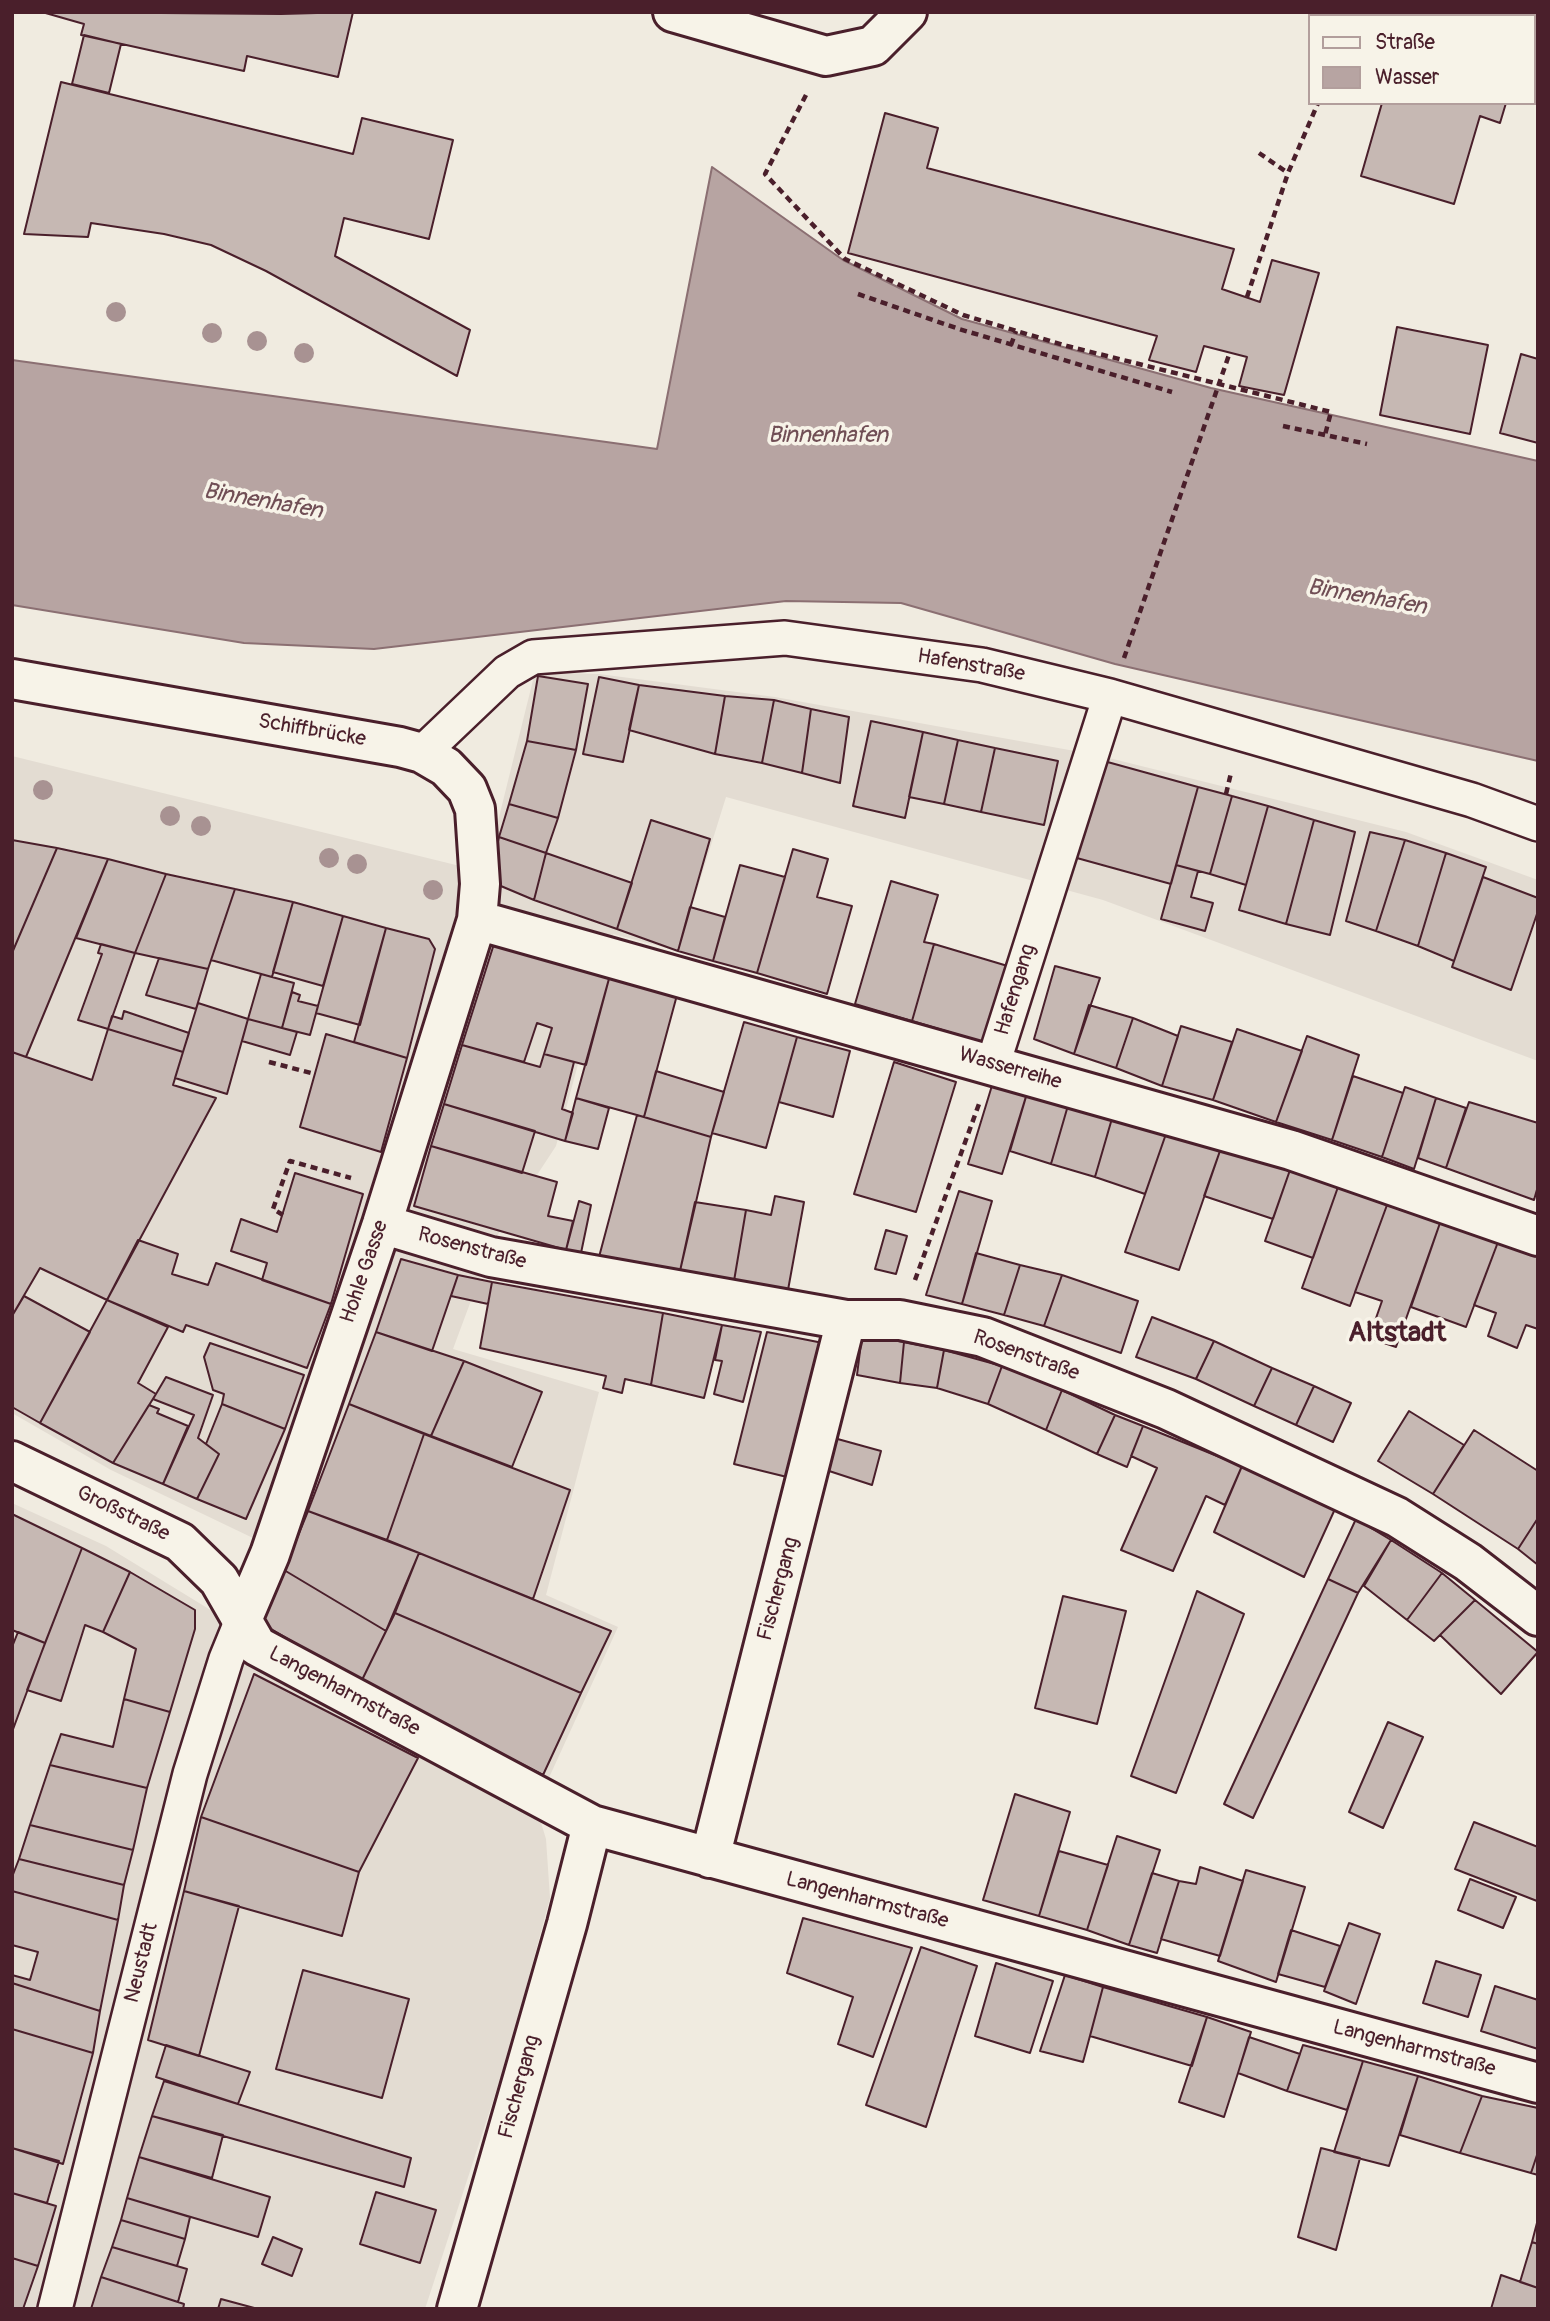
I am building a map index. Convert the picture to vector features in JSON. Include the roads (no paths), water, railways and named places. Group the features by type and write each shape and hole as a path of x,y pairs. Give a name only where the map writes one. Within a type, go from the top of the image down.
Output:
{"street":[{"path":"673,12 826,56 873,46 907,12"},
{"name":"Hafenstraße","path":"422,753 508,672 535,657 785,638 982,665 1110,696 1459,796 1538,824"},
{"name":"Schiffbrücke","path":"12,679 422,753 446,767 467,789 475,809 480,884 477,920"},
{"name":"Hafengang","path":"993,1064 1110,696"},
{"name":"Wasserreihe","path":"477,920 1291,1150 1538,1236"},
{"name":"Hohle Gasse","path":"242,1620 270,1553 387,1207 477,920"},
{"name":"Rosenstraße","path":"387,1207 491,1257 846,1320 900,1320 984,1337 1166,1409 1397,1517 1468,1562 1538,1616"},
{"name":"Fischergang","path":"710,1858 846,1320"},
{"name":"Großstraße","path":"12,1461 180,1542 219,1580 242,1620"},
{"name":"Langenharmstraße","path":"242,1620 257,1646 592,1825 1538,2083"},
{"name":"Neustadt","path":"55,2309 190,1774 226,1659 242,1620"},
{"name":"Fischergang","path":"457,2309 567,1924 592,1825"}],"water":[{"name":"Binnenhafen","path":"712,167 843,260 962,319 1211,388 1538,461 1538,761 1115,664 901,603 786,601 374,649 244,643 12,605 12,360 657,449"}],"district":[{"name":"Altstadt","path":"1397,1334"}]}
